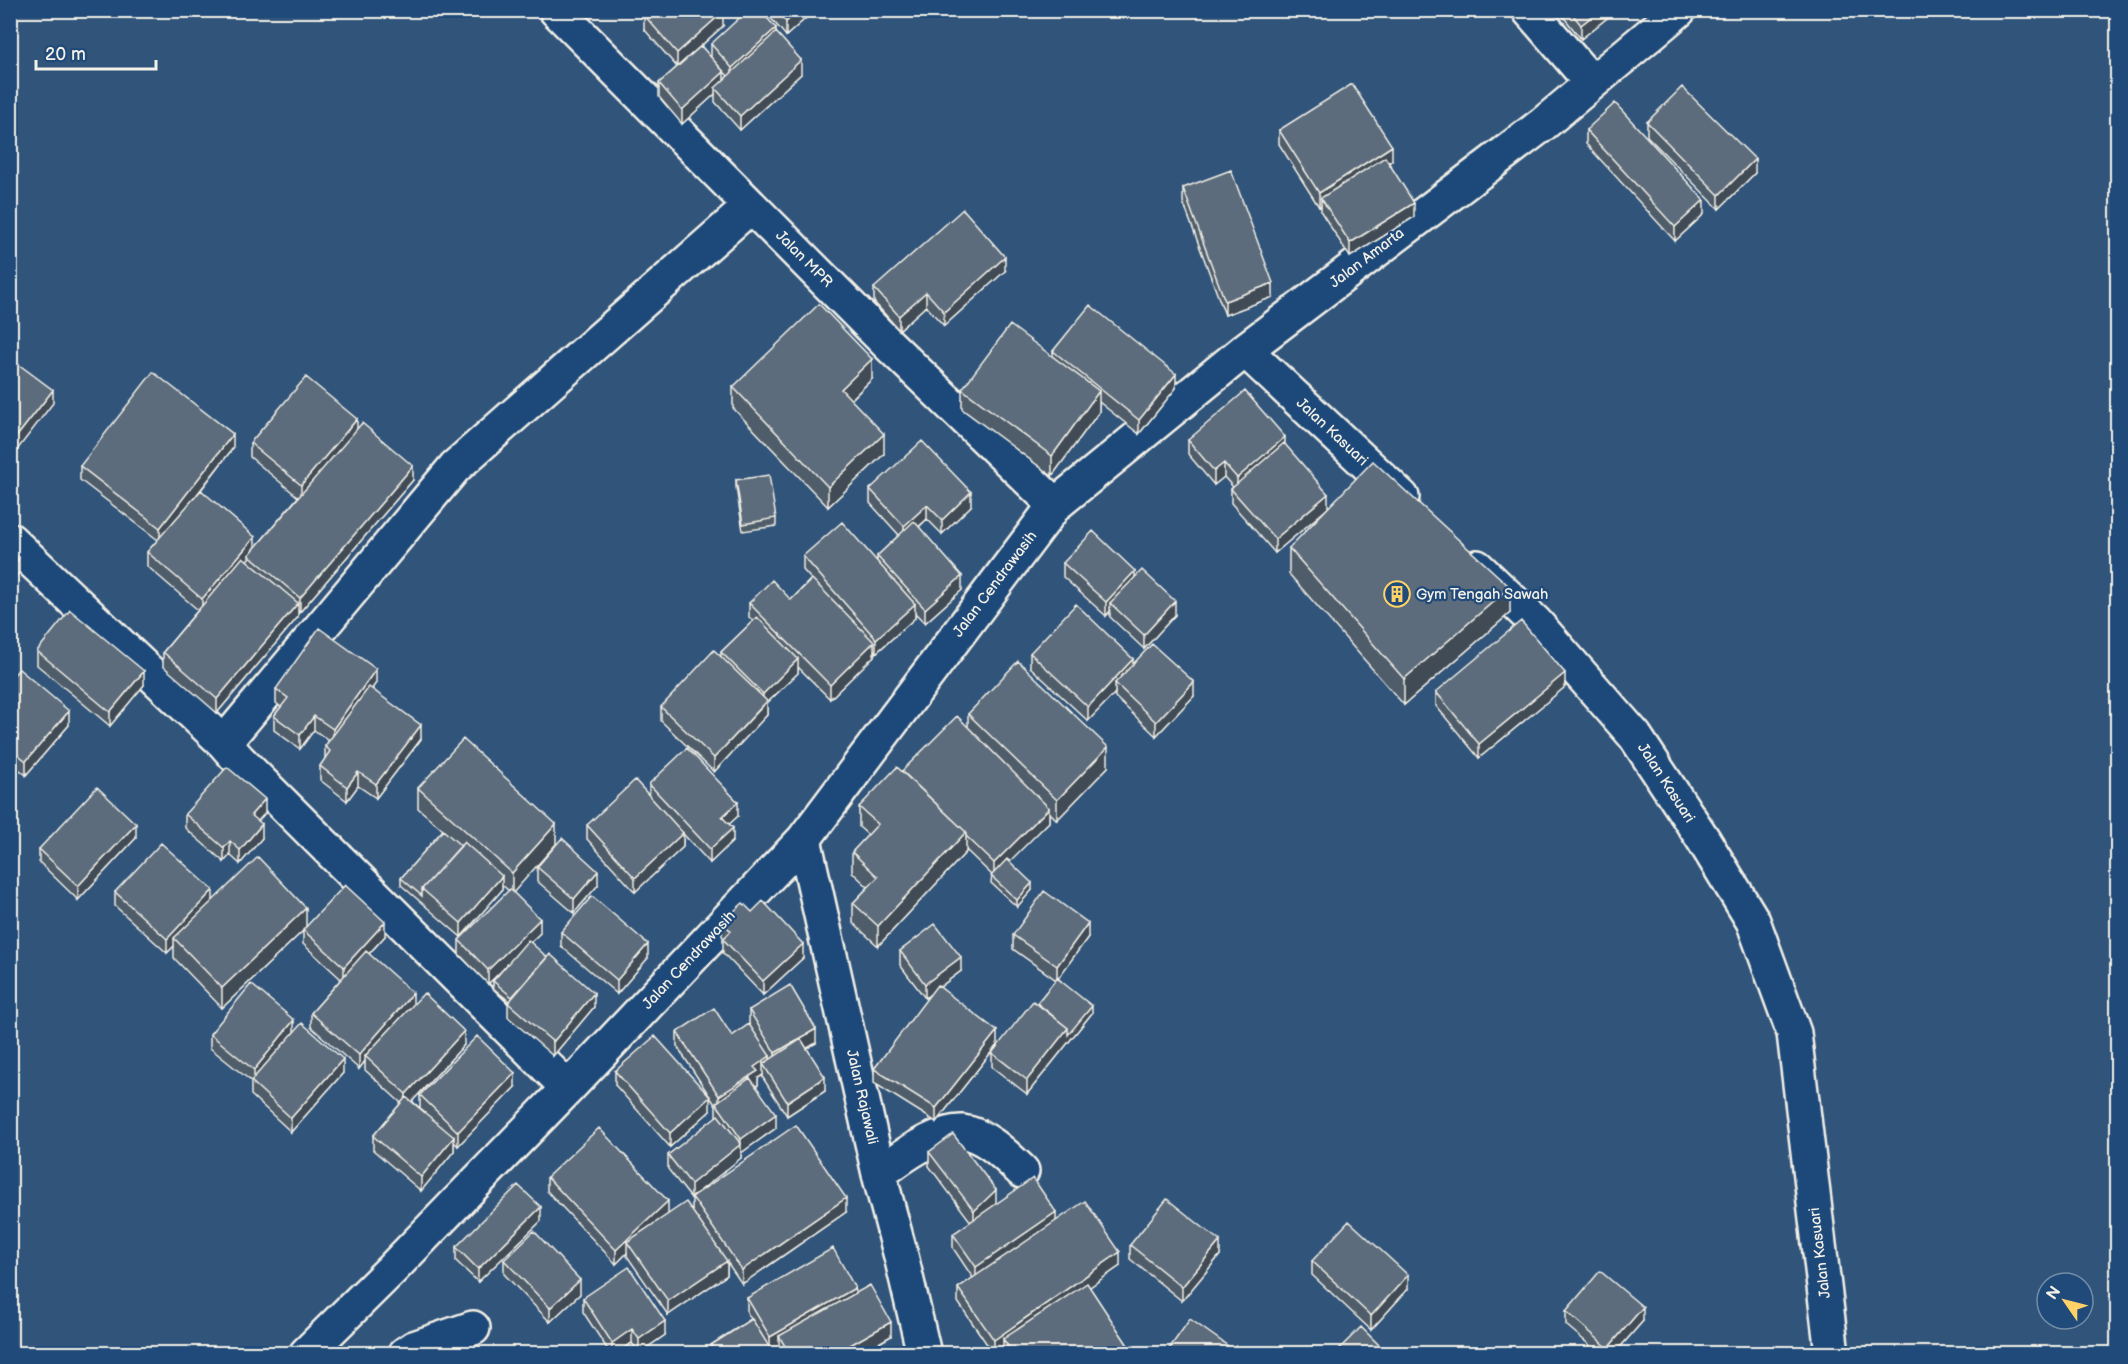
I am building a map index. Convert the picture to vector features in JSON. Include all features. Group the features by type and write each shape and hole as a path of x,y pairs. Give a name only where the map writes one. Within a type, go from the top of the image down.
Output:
{"street":[{"name":"Jalan MPR","path":"556,10 887,343 1055,505"},
{"path":"1528,10 1592,83"},
{"name":"Jalan Amarta","path":"1055,505 1245,350 1543,124 1679,10"},
{"path":"224,743 455,467 751,206"},
{"name":"Jalan Kasuari","path":"1245,350 1425,518"},
{"name":"Jalan Cendrawasih","path":"306,1353 391,1270 568,1088 804,838 1055,505"},
{"path":"10,540 224,743 568,1088"},
{"name":"Jalan Kasuari","path":"1459,550 1535,622 1635,736 1753,921 1794,1033 1832,1353"},
{"name":"Jalan Rajawali","path":"804,838 879,1174 924,1353"},
{"path":"879,1174 905,1153 951,1133 964,1132 990,1144 1022,1171"},
{"path":"405,1353 473,1328"}],"building":[{"path":"649,10 722,10 723,12 677,53 644,15"},
{"path":"748,10 760,10 776,28 732,68 711,44"},
{"path":"776,10 799,10 786,22"},
{"path":"1569,10 1600,10 1581,25"},
{"path":"776,32 801,60 740,116 715,88"},
{"path":"701,46 724,72 682,110 659,83"},
{"path":"1352,84 1392,146 1319,193 1279,130"},
{"path":"1682,87 1755,159 1719,195 1647,122"},
{"path":"1615,103 1704,200 1675,227 1586,130"},
{"path":"1385,157 1414,203 1350,243 1321,198"},
{"path":"1231,170 1273,283 1225,301 1183,188"},
{"path":"963,209 1005,257 944,312 926,292 899,316 874,288"},
{"path":"819,304 872,359 841,389 884,434 828,487 733,387"},
{"path":"1090,305 1176,374 1139,420 1053,351"},
{"path":"1010,325 1099,391 1052,456 962,389"},
{"path":"10,358 53,390 10,445"},
{"path":"153,372 233,434 160,528 80,466"},
{"path":"306,377 357,419 301,485 250,443"},
{"path":"1245,391 1285,437 1237,478 1224,463 1214,471 1188,440"},
{"path":"362,423 413,466 300,598 249,555"},
{"path":"922,441 971,492 942,520 927,505 904,526 870,489"},
{"path":"1284,443 1328,494 1275,539 1231,489"},
{"name":"Gym Tengah Sawah","path":"1373,461 1510,587 1404,679 1289,548"},
{"path":"769,475 776,518 743,524 736,480"},
{"path":"201,490 255,537 202,599 147,552"},
{"path":"914,521 962,576 925,609 877,556"},
{"path":"842,522 915,604 876,639 803,556"},
{"path":"1093,531 1135,571 1106,602 1063,563"},
{"path":"10,552 19,558 10,571"},
{"path":"243,557 298,603 217,699 163,652"},
{"path":"1142,570 1175,601 1144,635 1110,603"},
{"path":"812,579 874,642 830,685 749,603 772,580 791,600"},
{"path":"1076,604 1133,659 1088,707 1030,653"},
{"path":"70,610 144,671 110,712 37,651"},
{"path":"757,617 798,659 763,694 721,652"},
{"path":"1521,621 1565,673 1479,744 1436,692"},
{"path":"319,628 376,669 333,729 314,716 300,735 274,716 288,698 276,689"},
{"path":"1152,644 1194,682 1156,722 1115,683"},
{"path":"714,650 767,701 714,758 661,707"},
{"path":"1018,661 1108,747 1057,800 968,714"},
{"path":"19,669 69,711 26,761 10,748 10,679"},
{"path":"369,687 421,725 376,784 358,772 347,787 320,766 330,751 325,746"},
{"path":"957,716 1049,808 994,863 966,836 966,832 902,771"},
{"path":"463,739 556,824 512,873 418,788"},
{"path":"687,748 738,802 722,817 733,828 710,849 649,784"},
{"path":"227,767 265,799 251,815 262,824 240,850 230,841 224,848 185,814"},
{"path":"897,767 966,832 878,926 853,903 878,877 852,852 878,824 859,807"},
{"path":"635,780 683,833 635,878 587,825"},
{"path":"97,787 136,824 78,886 39,849"},
{"path":"443,830 461,846 422,889 422,896 401,878"},
{"path":"562,838 598,871 574,899 537,867"},
{"path":"464,842 502,876 461,923 422,889"},
{"path":"161,843 213,890 167,939 115,892"},
{"path":"258,857 306,908 222,988 174,938"},
{"path":"1007,859 1032,883 1017,900 991,876"},
{"path":"345,885 385,922 344,967 303,930"},
{"path":"510,889 540,919 488,970 459,940"},
{"path":"1044,891 1088,923 1057,966 1013,935"},
{"path":"592,896 648,944 617,980 561,932"},
{"path":"763,901 803,944 763,981 723,939 731,931 722,922 743,903 752,912"},
{"path":"935,924 961,957 925,984 900,951"},
{"path":"528,940 547,957 512,997 493,981"},
{"path":"366,951 413,993 359,1055 311,1013"},
{"path":"550,954 594,993 553,1042 508,1003"},
{"path":"1057,978 1092,1006 1068,1035 1068,1028 1037,1003"},
{"path":"251,984 294,1020 254,1070 210,1034"},
{"path":"790,985 816,1029 775,1053 749,1010"},
{"path":"937,985 997,1031 936,1108 874,1069"},
{"path":"424,993 464,1031 406,1094 365,1056"},
{"path":"1033,1001 1068,1028 1027,1080 992,1053"},
{"path":"714,1008 732,1036 749,1024 770,1056 754,1067 758,1071 719,1096 677,1032"},
{"path":"302,1023 343,1059 291,1118 251,1081"},
{"path":"477,1036 515,1073 458,1132 420,1095"},
{"path":"655,1036 710,1097 670,1133 615,1071"},
{"path":"801,1039 825,1077 787,1102 763,1064"},
{"path":"750,1078 776,1114 741,1139 716,1103"},
{"path":"406,1097 454,1137 421,1177 373,1136"},
{"path":"718,1115 741,1144 691,1184 668,1155"},
{"path":"796,1125 846,1198 742,1270 692,1197"},
{"path":"599,1128 668,1201 616,1250 547,1177"},
{"path":"953,1134 996,1190 974,1211 929,1152"},
{"path":"1033,1178 1056,1212 976,1267 953,1234"},
{"path":"518,1185 541,1207 478,1269 456,1247"},
{"path":"1167,1199 1220,1241 1182,1287 1130,1245"},
{"path":"1085,1201 1120,1252 994,1340 958,1288"},
{"path":"686,1202 727,1261 668,1301 627,1242"},
{"path":"1349,1221 1408,1275 1371,1316 1312,1261"},
{"path":"534,1231 580,1280 550,1308 504,1260"},
{"path":"833,1248 855,1288 770,1337 747,1298"},
{"path":"629,1267 665,1321 639,1339 632,1329 612,1343 583,1298"},
{"path":"1600,1271 1643,1307 1608,1348 1566,1311"},
{"path":"1087,1283 1133,1353 1013,1353 1003,1339"},
{"path":"870,1285 891,1322 836,1353 789,1353 779,1336"},
{"path":"752,1319 773,1353 716,1353 711,1345"},
{"path":"1190,1319 1238,1353 1166,1353"},
{"path":"1361,1327 1387,1353 1335,1353"},
{"path":"870,1346 874,1353 856,1353"},
{"path":"1003,1346 1008,1353 992,1353"}],"place":[{"name":"Gym Tengah Sawah","path":"1397,594"}]}
